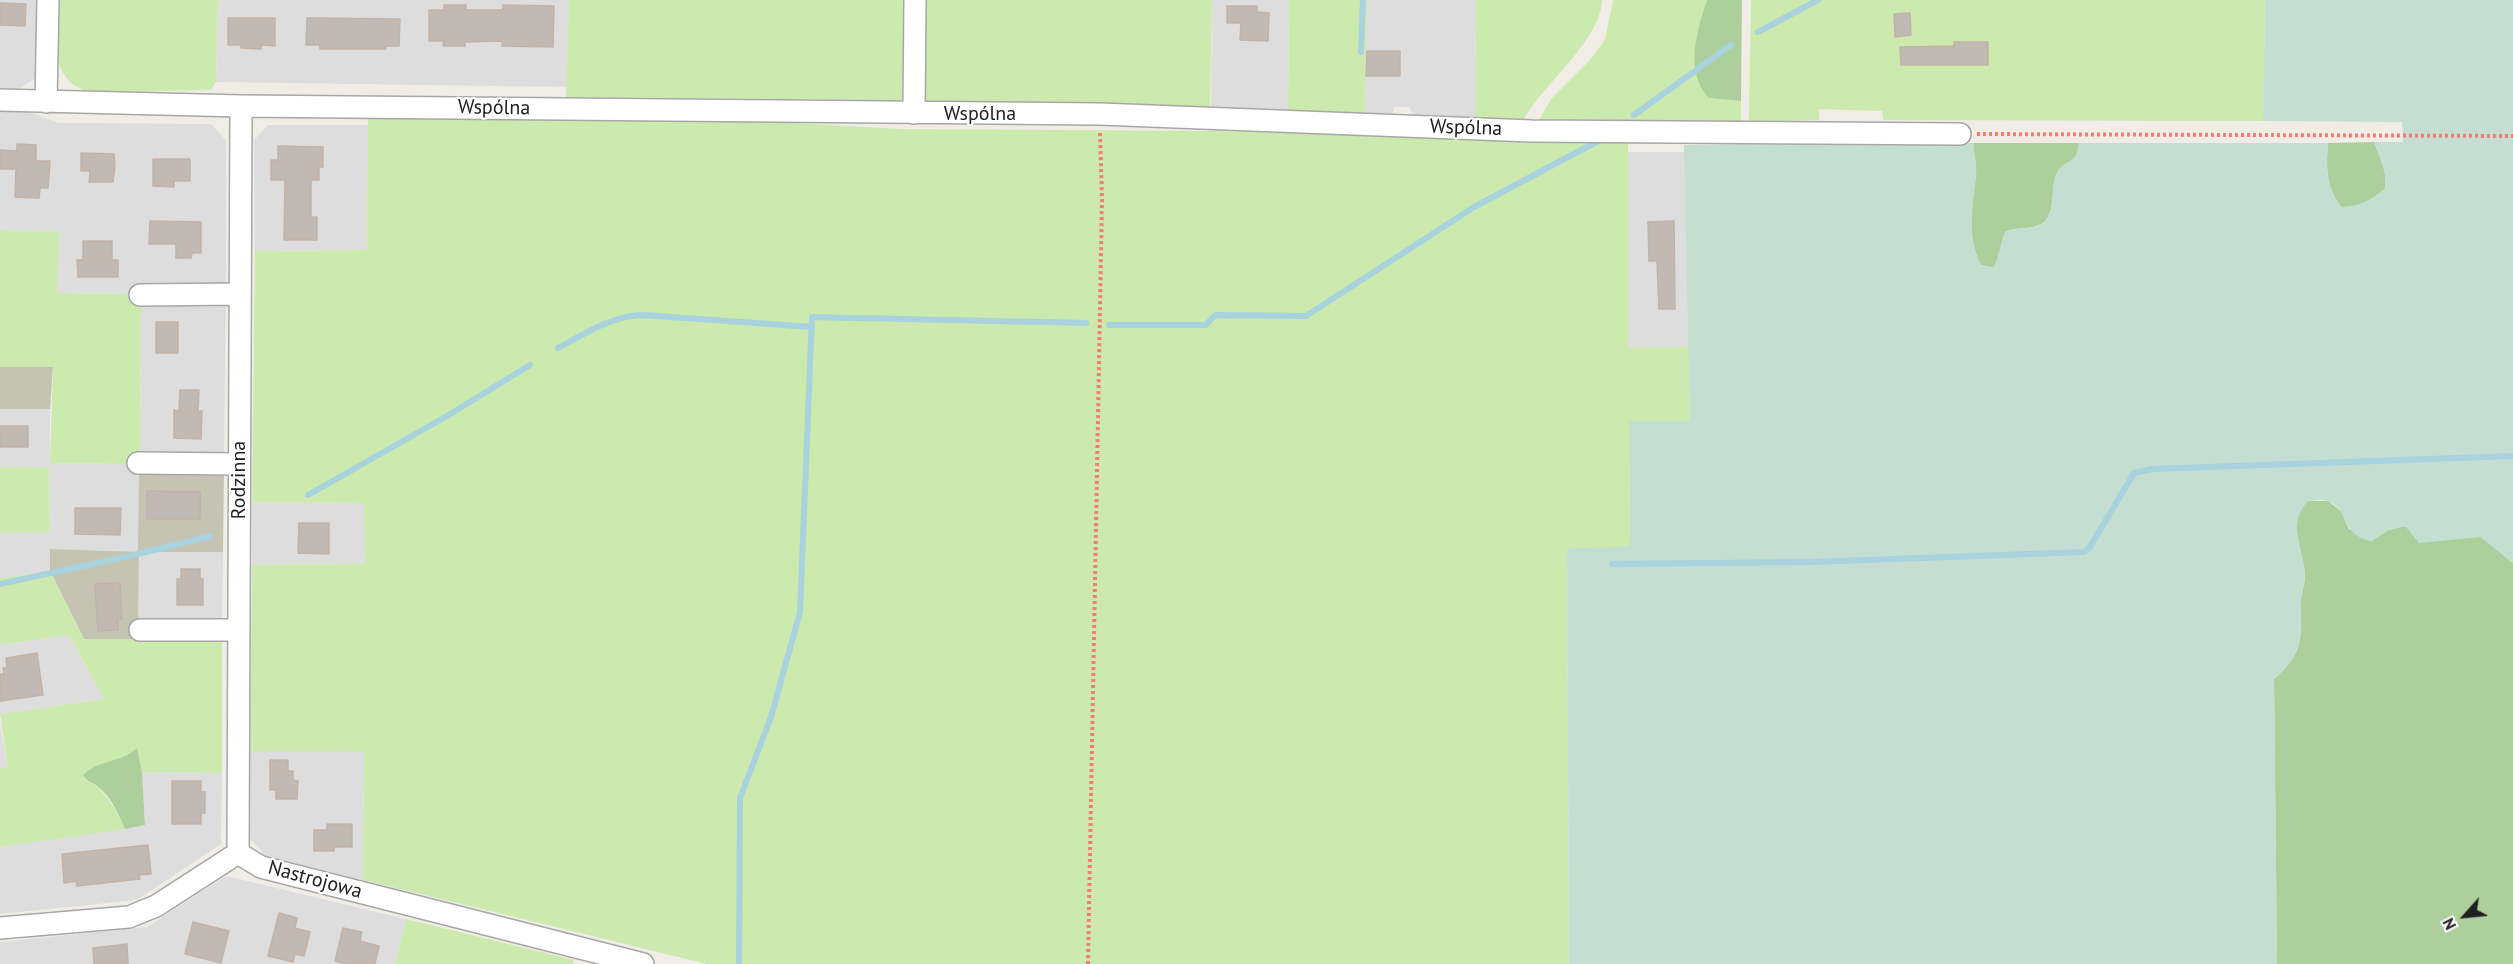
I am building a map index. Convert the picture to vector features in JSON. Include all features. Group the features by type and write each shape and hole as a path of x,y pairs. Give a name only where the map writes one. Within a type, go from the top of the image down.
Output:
{"street":[{"path":"46,102 48,0"},
{"path":"914,113 915,0"},
{"name":"Wspólna","path":"0,100 241,106 1100,114 1531,131 1960,134"},
{"name":"Rodzinna","path":"238,853 241,106"},
{"path":"140,295 240,294"},
{"path":"138,463 239,464"},
{"path":"140,630 239,630"},
{"path":"0,928 129,917 156,906 238,853"},
{"name":"Nastrojowa","path":"238,853 261,867 643,964"}],"path":[{"path":"1088,964 1102,212 1100,114"},
{"path":"1960,134 2513,136"}],"shaded area":[{"path":"0,0 39,0 37,77 19,89 0,88"},
{"path":"218,0 569,0 567,87 216,82"},
{"path":"1212,0 1289,0 1288,112 1211,110"},
{"path":"1367,0 1476,0 1475,118 1415,117 1409,107 1395,107 1391,116 1365,115"},
{"path":"2265,0 2513,0 2513,563 2481,537 2419,543 2405,526 2389,530 2371,541 2354,533 2334,504 2320,500 2308,501 2301,510 2297,528 2305,581 2301,599 2299,643 2291,660 2274,679 2277,964 1569,964 1567,549 1630,546 1629,421 1690,421 1684,145 1973,143 1976,172 1972,221 1973,243 1981,265 1994,268 2005,232 2036,226 2049,216 2055,177 2061,167 2074,159 2079,143 2328,143 2328,176 2332,192 2341,207 2365,202 2385,189 2383,165 2374,142 2403,142 2402,122 2263,121"},
{"path":"0,109 26,111 59,123 211,124 226,140 226,285 131,294 56,293 59,231 0,230"},
{"path":"268,125 369,125 367,250 255,251 254,140"},
{"path":"1628,152 1685,152 1689,347 1628,349"},
{"path":"141,305 226,305 224,455 140,454"},
{"path":"0,367 53,367 50,409 0,409"},
{"path":"0,409 50,409 50,463 130,464 139,474 139,552 223,552 222,623 138,621 139,553 51,549 50,571 0,578 0,533 50,531 49,468 0,468"},
{"path":"139,474 224,474 223,552 139,552 138,640 84,639 50,571 50,549 138,552"},
{"path":"252,502 365,503 365,564 252,565"},
{"path":"69,635 104,699 0,714 0,645"},
{"path":"0,725 8,767 0,768"},
{"path":"250,751 364,751 363,880 266,856 250,839"},
{"path":"142,772 222,773 221,844 137,900 0,914 0,847 145,825"},
{"path":"226,876 406,919 395,964 0,964 0,942 147,927"}],"green space":[{"path":"58,0 218,0 216,82 211,90 91,92 77,86 67,78 57,55"},
{"path":"569,0 905,0 902,100 566,97"},
{"path":"924,0 1212,0 1210,110 924,101"},
{"path":"1289,0 1367,0 1365,115 1288,112"},
{"path":"1476,0 1602,0 1599,15 1582,46 1524,119 1475,118"},
{"path":"1613,0 1707,0 1696,37 1709,98 1741,101 1741,121 1539,120 1551,99 1589,61 1605,40"},
{"path":"1707,0 1742,0 1741,101 1709,98 1701,88 1697,76 1695,50"},
{"path":"1751,0 2265,0 2263,121 1883,120 1882,111 1819,109 1819,120 1749,122"},
{"path":"368,115 737,120 901,129 1210,131 1628,142 1628,348 1689,347 1690,422 1629,421 1630,546 1567,550 1569,964 707,964 363,880 364,751 250,751 252,565 365,564 364,503 252,502 255,251 367,250"},
{"path":"2374,142 2384,171 2385,189 2365,202 2341,207 2332,192 2328,176 2328,143"},
{"path":"1973,143 2079,143 2074,159 2061,167 2055,177 2049,216 2036,226 2005,232 1995,268 1981,265 1973,243 1971,221 1976,172"},
{"path":"0,230 59,231 57,293 131,294 141,305 140,454 130,464 50,463 53,367 0,367"},
{"path":"49,467 50,532 0,533 0,468"},
{"path":"2308,501 2328,501 2341,511 2349,529 2371,541 2389,530 2405,526 2455,538 2481,537 2513,563 2513,964 2277,964 2274,679 2292,660 2299,643 2301,599 2305,576 2297,528 2301,510"},
{"path":"50,571 84,639 222,639 222,773 142,772 137,749 129,756 89,769 86,780 105,795 125,829 0,847 0,768 8,767 0,714 104,699 69,635 0,645 0,578"},
{"path":"137,748 142,772 145,825 125,829 107,796 83,775"},
{"path":"406,919 574,960 573,964 395,964"}],"building":[{"path":"0,3 26,4 25,26 0,25"},
{"path":"444,5 466,5 466,10 503,10 503,5 554,6 553,47 502,46 502,41 465,42 465,46 443,46 444,41 429,41 429,10 444,10"},
{"path":"1227,6 1257,6 1257,12 1269,13 1268,41 1240,40 1241,23 1227,23"},
{"path":"1910,13 1911,35 1895,37 1894,14"},
{"path":"228,18 275,18 275,46 261,45 261,49 228,45"},
{"path":"307,18 400,19 399,46 386,46 386,49 320,49 320,45 306,45"},
{"path":"1954,42 1988,42 1988,65 1901,65 1900,47 1954,46"},
{"path":"1367,51 1400,51 1400,76 1366,76"},
{"path":"17,144 36,145 36,161 50,161 48,188 40,188 39,198 15,197 16,169 0,169 0,150 17,151"},
{"path":"278,146 323,147 323,167 319,167 319,180 311,180 311,217 317,217 317,240 284,240 285,180 271,180 271,160 278,160"},
{"path":"81,153 114,154 113,182 89,182 90,171 81,171"},
{"path":"153,159 190,159 190,181 174,181 174,187 153,186"},
{"path":"150,221 201,222 201,253 192,253 191,258 176,258 176,244 149,244"},
{"path":"1674,221 1675,309 1659,309 1657,261 1649,261 1648,222"},
{"path":"83,241 112,241 112,260 118,260 118,277 78,277 77,260 83,260"},
{"path":"156,322 178,322 178,353 156,353"},
{"path":"180,390 199,390 198,411 202,411 201,439 174,438 174,410 179,411"},
{"path":"0,426 28,426 28,447 0,447"},
{"path":"147,491 200,492 200,519 147,519"},
{"path":"75,508 121,508 120,535 75,534"},
{"path":"299,523 329,523 329,554 298,553"},
{"path":"181,569 200,569 200,579 203,579 203,605 177,605 177,579 181,579"},
{"path":"120,583 122,619 118,619 118,630 98,631 95,584"},
{"path":"37,653 43,695 0,701 0,674 4,674 3,668 7,668 6,658"},
{"path":"270,760 288,760 288,771 293,771 293,780 298,781 297,799 276,799 276,790 270,790"},
{"path":"172,781 201,781 201,792 205,792 205,813 201,813 201,824 172,824"},
{"path":"327,824 352,824 352,847 334,847 334,851 314,851 314,830 327,830"},
{"path":"148,845 151,874 139,875 140,879 77,886 76,881 64,883 62,854"},
{"path":"279,913 297,918 295,928 310,932 304,956 295,954 293,962 268,956"},
{"path":"193,922 229,931 221,963 185,954"},
{"path":"343,928 362,932 360,941 379,946 375,964 345,964 335,961"},
{"path":"127,944 128,964 94,964 93,948"}],"waterway":[{"path":"1361,52 1363,0"},
{"path":"1758,32 1818,0"},
{"path":"1634,115 1731,45"},
{"path":"1109,325 1206,325 1215,315 1306,316 1474,207 1602,139"},
{"path":"558,348 609,322 643,315 812,327"},
{"path":"739,964 740,798 771,717 800,612 812,317 1086,323"},
{"path":"308,495 447,416 530,365"},
{"path":"1612,564 1812,562 2084,552 2090,547 2134,473 2152,469 2513,456"},
{"path":"0,584 211,536"}]}
